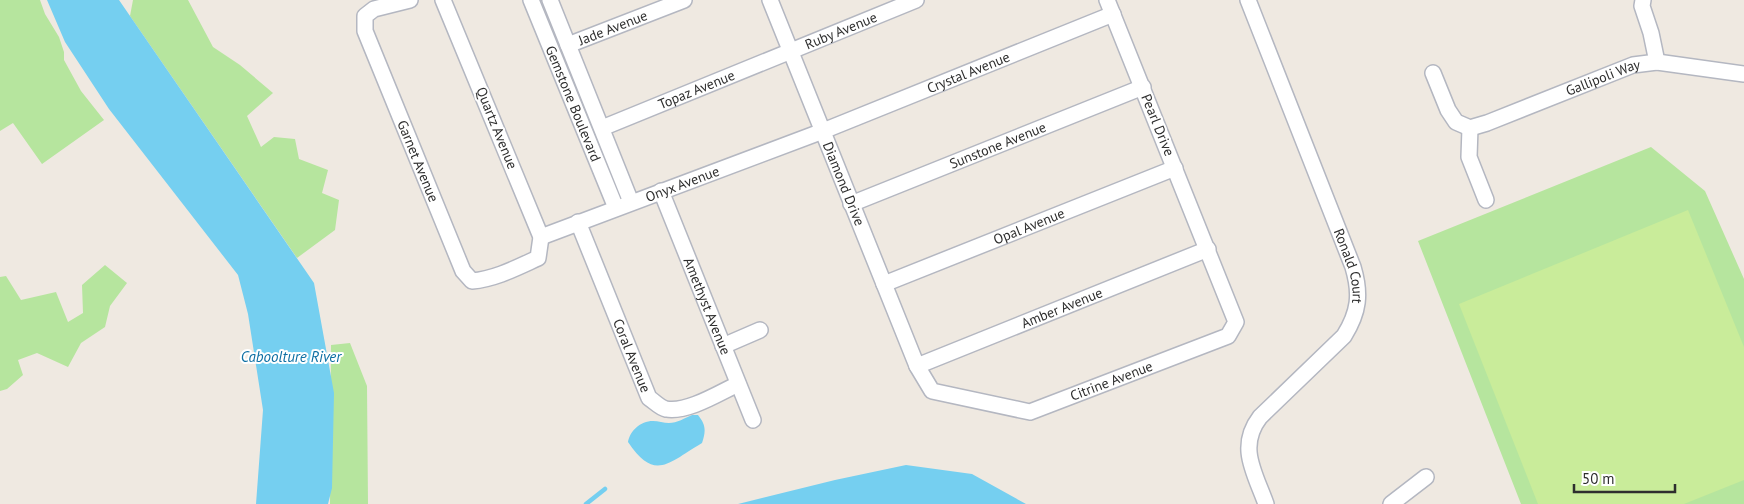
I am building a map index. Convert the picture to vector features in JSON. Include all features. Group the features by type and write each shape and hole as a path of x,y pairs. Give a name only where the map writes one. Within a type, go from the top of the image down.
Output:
{"street":[{"name":"Garnet Avenue","path":"410,0 374,9 365,16 365,31 462,271 472,281 504,273 538,258 541,237"},
{"name":"Quartz Avenue","path":"443,0 541,237"},
{"name":"Gemstone Boulevard","path":"531,0 616,208"},
{"name":"Gemstone Boulevard","path":"550,0 631,202"},
{"name":"Jade Avenue","path":"568,45 684,0"},
{"name":"Diamond Drive","path":"770,0 917,366"},
{"name":"Ruby Avenue","path":"792,51 916,0"},
{"name":"Ronald Court","path":"1248,0 1358,283 1358,303 1354,320 1344,336 1260,417 1249,436 1250,459 1266,504"},
{"path":"1643,0 1642,6 1651,33 1657,62"},
{"name":"Pearl Drive","path":"1110,7 1208,250"},
{"name":"Crystal Avenue","path":"823,131 1110,7"},
{"name":"Topaz Avenue","path":"602,128 792,51"},
{"name":"Gallipoli Way","path":"1470,128 1634,65 1657,62 1744,74"},
{"path":"1433,73 1448,110 1456,122 1470,128 1469,157 1486,200"},
{"name":"Sunstone Avenue","path":"851,204 1143,87"},
{"name":"Onyx Avenue","path":"541,237 823,131"},
{"name":"Opal Avenue","path":"884,284 1175,168"},
{"name":"Amethyst Avenue","path":"661,191 753,420"},
{"name":"Coral Avenue","path":"578,222 649,398 664,409 677,409 692,406 738,384"},
{"name":"Amber Avenue","path":"917,366 1208,250"},
{"name":"Citrine Avenue","path":"917,366 932,391 1030,412 1228,336 1236,322 1208,250"},
{"path":"723,346 760,330"},
{"path":"1391,504 1426,477"}],"green space":[{"path":"0,0 40,0 45,14 59,37 64,52 64,60 81,91 104,120 42,164 13,123 0,131"},
{"path":"133,0 188,0 213,47 240,65 273,93 247,116 261,147 274,137 295,139 299,159 328,170 322,193 339,200 335,230 297,258 130,16"},
{"path":"1651,147 1705,191 1744,279 1744,504 1521,504 1418,241"},
{"path":"1688,210 1744,347 1744,480 1684,504 1538,504 1459,304"},
{"path":"105,265 127,283 110,306 105,327 81,343 68,367 37,353 18,360 23,375 7,389 0,391 0,277 6,276 21,300 56,292 68,322 83,313 82,285"},
{"path":"350,343 367,386 368,504 330,504 331,345"}],"water":[{"name":"Caboolture River","path":"47,0 119,0 314,283 334,393 332,488 328,504 256,504 263,410 248,314 238,275 109,109 65,42"},
{"path":"692,415 698,415 703,422 705,432 702,443 671,462 654,465 646,462 628,442 633,431 648,421 672,423"},
{"path":"906,465 972,474 1026,504 738,504 835,480"}],"waterway":[{"path":"586,504 605,489"}]}
